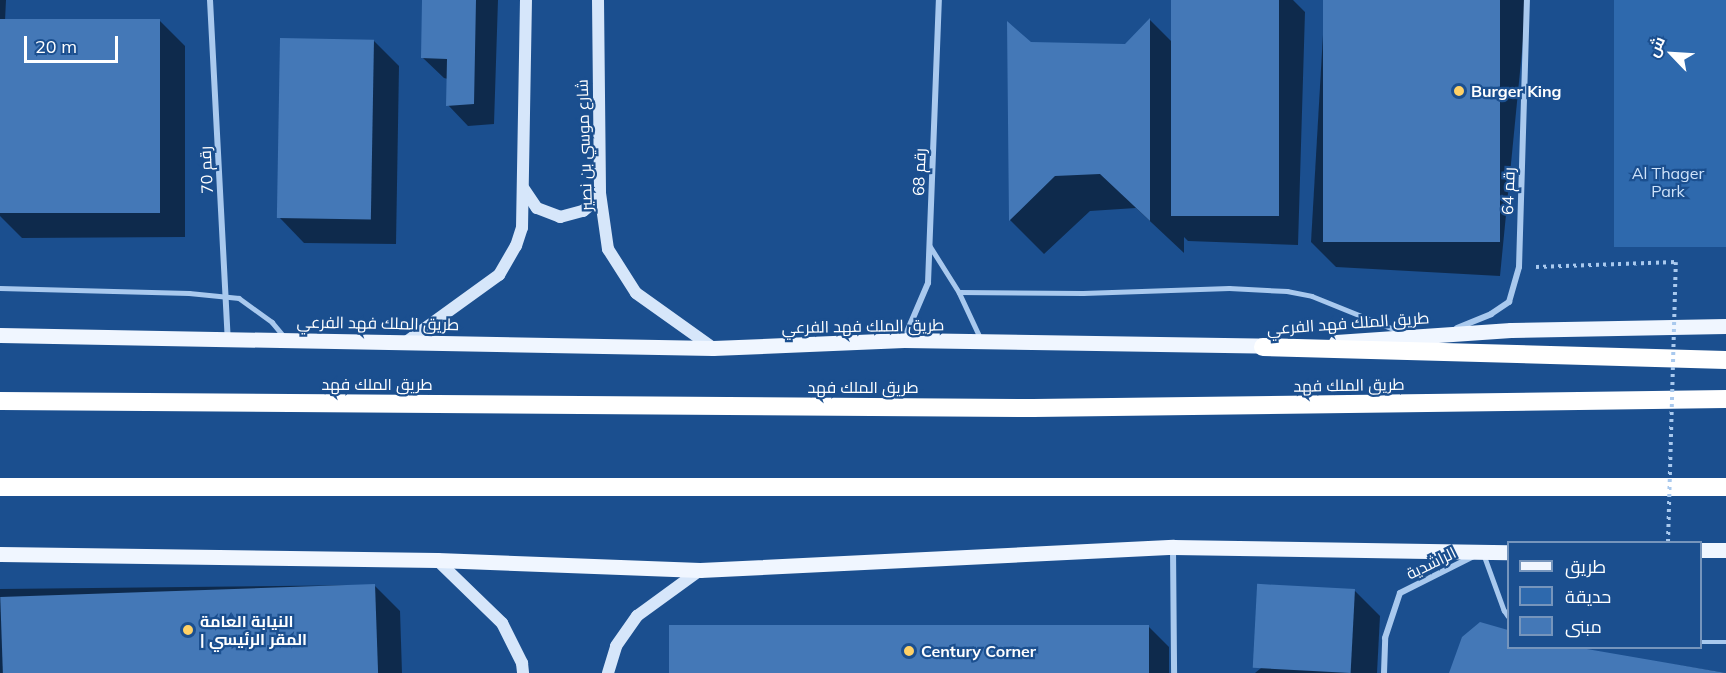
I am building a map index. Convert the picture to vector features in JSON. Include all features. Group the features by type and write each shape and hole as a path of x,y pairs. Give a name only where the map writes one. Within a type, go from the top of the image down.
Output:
{"highway":[{"path":"1263,347 1726,360"},
{"name":"طريق الملك فهد","path":"0,401 1034,408 1726,399"},
{"path":"0,487 1726,488"}],"main road":[{"name":"طريق الملك فهد الفرعي","path":"0,335 713,348 904,340 1263,347 1511,330 1726,326"},
{"path":"0,554 437,560 700,570 1173,547 1507,552"},
{"path":"1702,550 1724,552"}],"street":[{"name":"رقم 70","path":"210,0 228,339"},
{"path":"406,342 499,275 516,246 522,228 524,188 526,0"},
{"name":"شارع موسي بن نصير","path":"598,0 600,193 608,249 636,293 713,348"},
{"name":"رقم 68","path":"904,340 928,284 939,0"},
{"name":"رقم 64","path":"1437,335 1474,322 1509,302 1519,267 1527,0"},
{"path":"524,188 537,208 560,217 572,216 583,211 600,193"},
{"path":"1173,547 1174,673"},
{"name":"الراشدية","path":"1384,673 1385,638 1400,592 1483,552"},
{"path":"437,560 502,623 522,663 523,673"},
{"path":"608,673 616,646 637,616 700,570"}],"lane":[{"path":"930,246 959,292 982,342"},
{"path":"0,288 131,290 239,298 272,322 287,340"},
{"path":"959,292 1083,293 1229,288 1287,291 1312,296 1412,337"},
{"path":"1483,552 1507,614"},
{"path":"1702,642 1726,642"}],"path":[{"path":"1519,267 1676,262 1668,541"}],"green space":[{"name":"Al Thager Park","path":"1614,0 1726,0 1726,247 1614,247"}],"building":[{"path":"422,0 476,0 474,104 446,106 447,59 421,58"},
{"path":"1171,0 1279,0 1279,216 1171,216"},
{"path":"1323,0 1500,0 1500,242 1323,242"},
{"path":"1150,18 1150,221 1100,174 1055,176 1009,221 1007,21 1031,42 1125,44"},
{"path":"0,19 160,19 160,213 0,213"},
{"path":"280,38 374,40 371,220 277,218"},
{"name":"النيابة العامة | المقر الرئيسي","path":"375,584 378,673 3,673 0,597"},
{"path":"1257,584 1355,589 1351,673 1253,668"},
{"path":"1480,622 1507,630 1507,649 1587,649 1726,673 1449,673 1462,637"},
{"name":"Century Corner","path":"669,625 1149,625 1149,673 669,673"}],"place":[{"name":"Burger King","path":"1459,91"},
{"name":"النيابة العامة | المقر الرئيسي","path":"188,630"},
{"name":"Century Corner","path":"909,651"}]}
